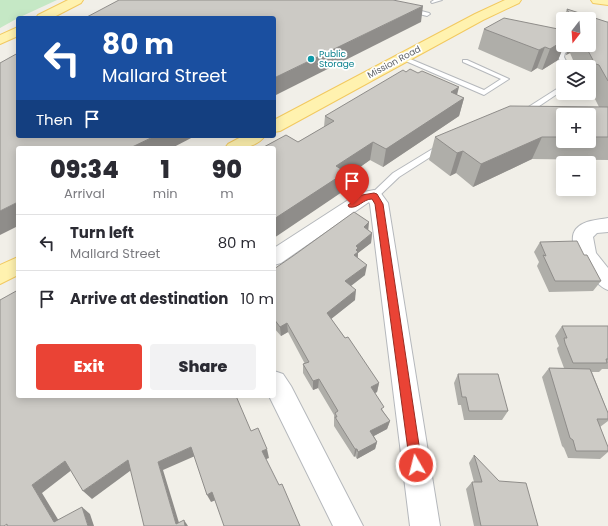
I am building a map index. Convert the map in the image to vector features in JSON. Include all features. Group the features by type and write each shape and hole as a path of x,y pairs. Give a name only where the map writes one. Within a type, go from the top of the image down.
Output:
{"main road":[{"path":"46,16 76,0"},
{"name":"Mission Road","path":"276,126 515,0"},
{"path":"597,0 608,1"},
{"path":"0,40 16,32"},
{"path":"238,146 252,138"},
{"path":"0,274 16,266"}],"street":[{"path":"276,257 365,196 374,196 379,204 425,526"},
{"path":"608,225 592,227 583,234 582,246 588,258 608,282"},
{"path":"276,385 282,394 348,526"}],"lane":[{"path":"404,8 427,14"},
{"path":"403,58 484,93 506,79 464,61"},
{"path":"516,118 556,92"},
{"path":"374,196 396,175 447,144"}],"green space":[{"path":"0,0 57,0 22,16 16,16 16,19 0,28"}],"building":[{"name":"Public Storage","path":"119,0 393,0 423,6 276,77 276,16 89,16"},
{"path":"567,9 576,12 568,12"},
{"path":"504,18 556,29 556,45 550,49 545,47 539,50 484,29"},
{"path":"596,18 608,22 608,81 599,65 596,64 596,60 593,60 589,52 596,52"},
{"path":"16,54 16,138 151,138 134,146 16,146 16,203 0,211 0,63"},
{"path":"410,69 418,73 422,71 459,87 451,92 464,98 386,149 373,142 336,166 346,172 276,218 276,146 266,146 286,135 298,142 334,121 325,116 403,70 406,72"},
{"path":"510,106 608,107 608,137 596,137 596,108 556,108 556,137 542,137 481,164 463,151 457,153 435,137"},
{"path":"354,212 369,222 364,227 372,233 356,246 358,248 356,250 358,252 354,255 367,265 345,281 356,290 327,313 345,338 348,337 379,383 371,387 384,407 381,409 390,421 370,431 377,442 358,452 335,417 337,417 335,413 338,411 319,379 313,381 303,364 309,362 287,323 280,327 276,322 276,268"},
{"path":"577,241 584,255 587,255 601,281 555,281 543,255 546,256 540,242"},
{"path":"16,291 16,398 237,398 251,431 258,428 267,449 262,451 279,485 282,484 300,526 224,526 212,492 207,495 191,447 158,462 176,524 184,520 185,526 144,526 128,460 83,491 65,461 32,485 54,522 82,507 88,526 7,526 7,524 0,526 0,300"},
{"path":"562,326 608,326 607,363 573,363 565,343 564,338 567,338"},
{"path":"549,368 590,369 608,413 608,419 597,419 608,447 608,451 576,451 573,440 570,438"},
{"path":"458,374 498,374 508,411 469,411 466,397 462,397"},
{"path":"474,455 499,481 526,483 538,526 481,526 472,482 482,482"}],"place":[{"name":"Public Storage","path":"311,59"}],"route":[{"path":"352,205 365,196 374,196 379,204 416,465"}]}
